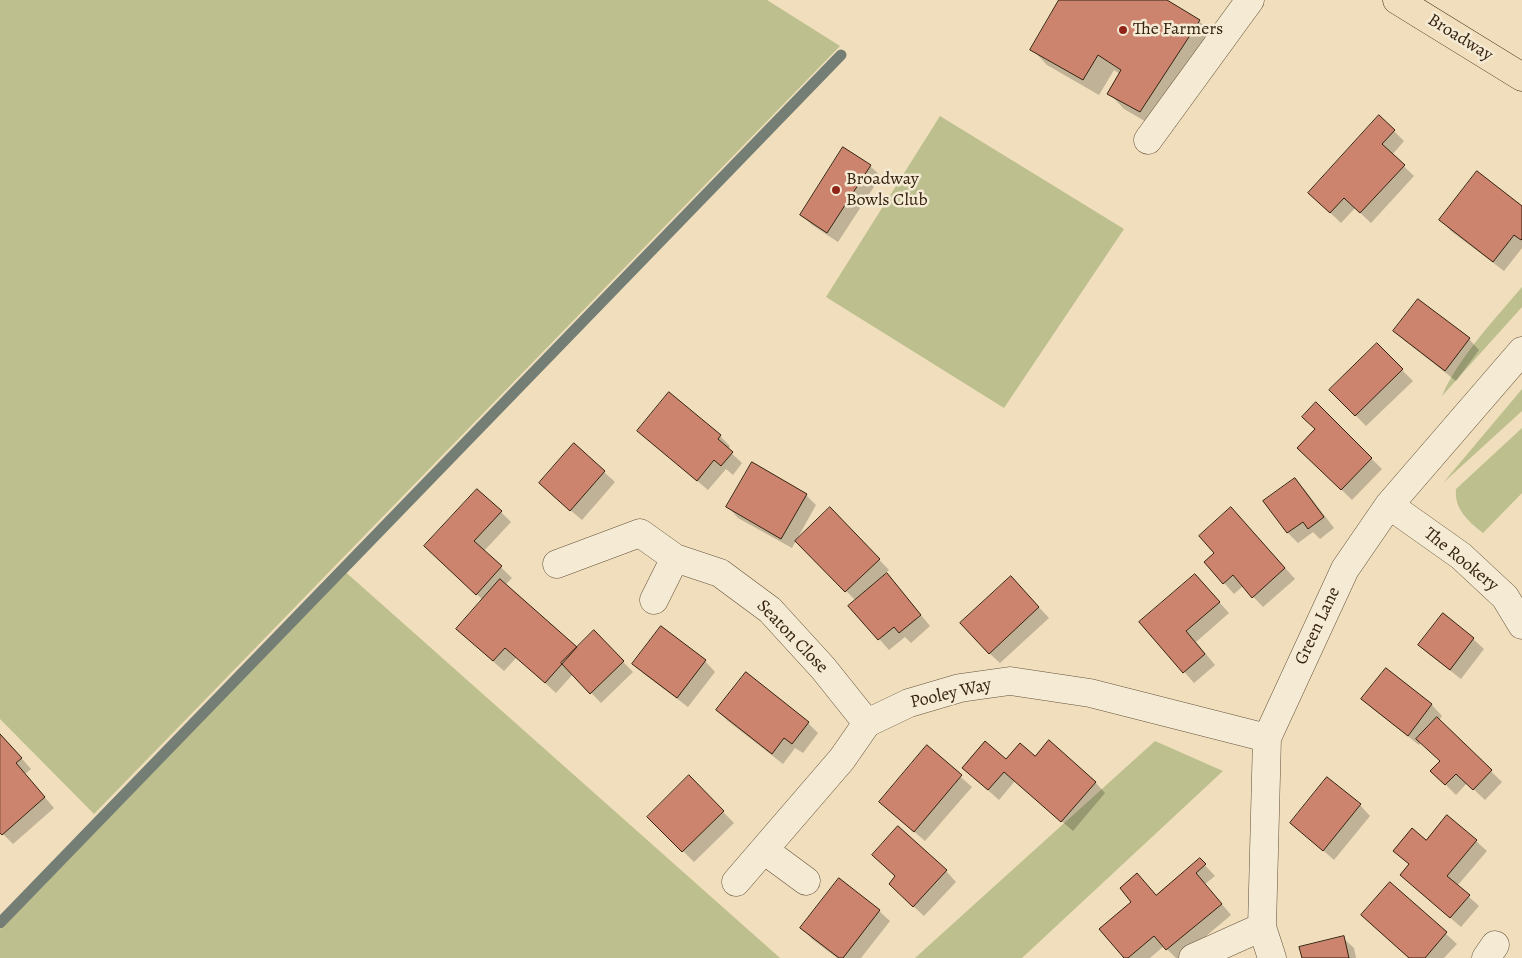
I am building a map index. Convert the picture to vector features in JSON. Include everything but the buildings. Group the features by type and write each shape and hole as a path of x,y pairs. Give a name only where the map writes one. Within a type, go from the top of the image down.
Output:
{"main road":[{"name":"Broadway","path":"1398,0 1522,77"}],"street":[{"path":"1148,140 1250,0"},
{"name":"Green Lane","path":"1272,958 1262,927 1267,738 1345,569 1389,505 1522,351"},
{"name":"The Rookery","path":"1389,505 1461,556 1504,597 1522,625"},
{"name":"Seaton Close","path":"557,564 640,533 675,558 720,573 770,610 823,668 867,723"},
{"path":"654,600 675,558"},
{"name":"Pooley Way","path":"736,882 842,759 867,723 909,703 960,688 1010,681 1090,693 1267,738"},
{"path":"764,850 806,881"},
{"path":"1193,958 1262,927"}],"green space":[{"path":"0,0 767,0 840,46 94,814 0,719"},
{"path":"940,116 1124,229 1004,408 826,297"},
{"path":"1522,287 1522,307 1442,396 1457,367 1467,353"},
{"path":"1522,389 1522,411 1443,483"},
{"path":"1522,428 1522,493 1483,533 1463,514 1457,503 1456,489"},
{"path":"341,568 780,958 0,958 0,930"},
{"path":"1155,741 1223,771 1022,958 915,958"}],"waterway":[{"path":"0,923 841,55"}],"place":[{"name":"The Farmers","path":"1123,30"},
{"name":"Broadway Bowls Club","path":"836,190"}]}
